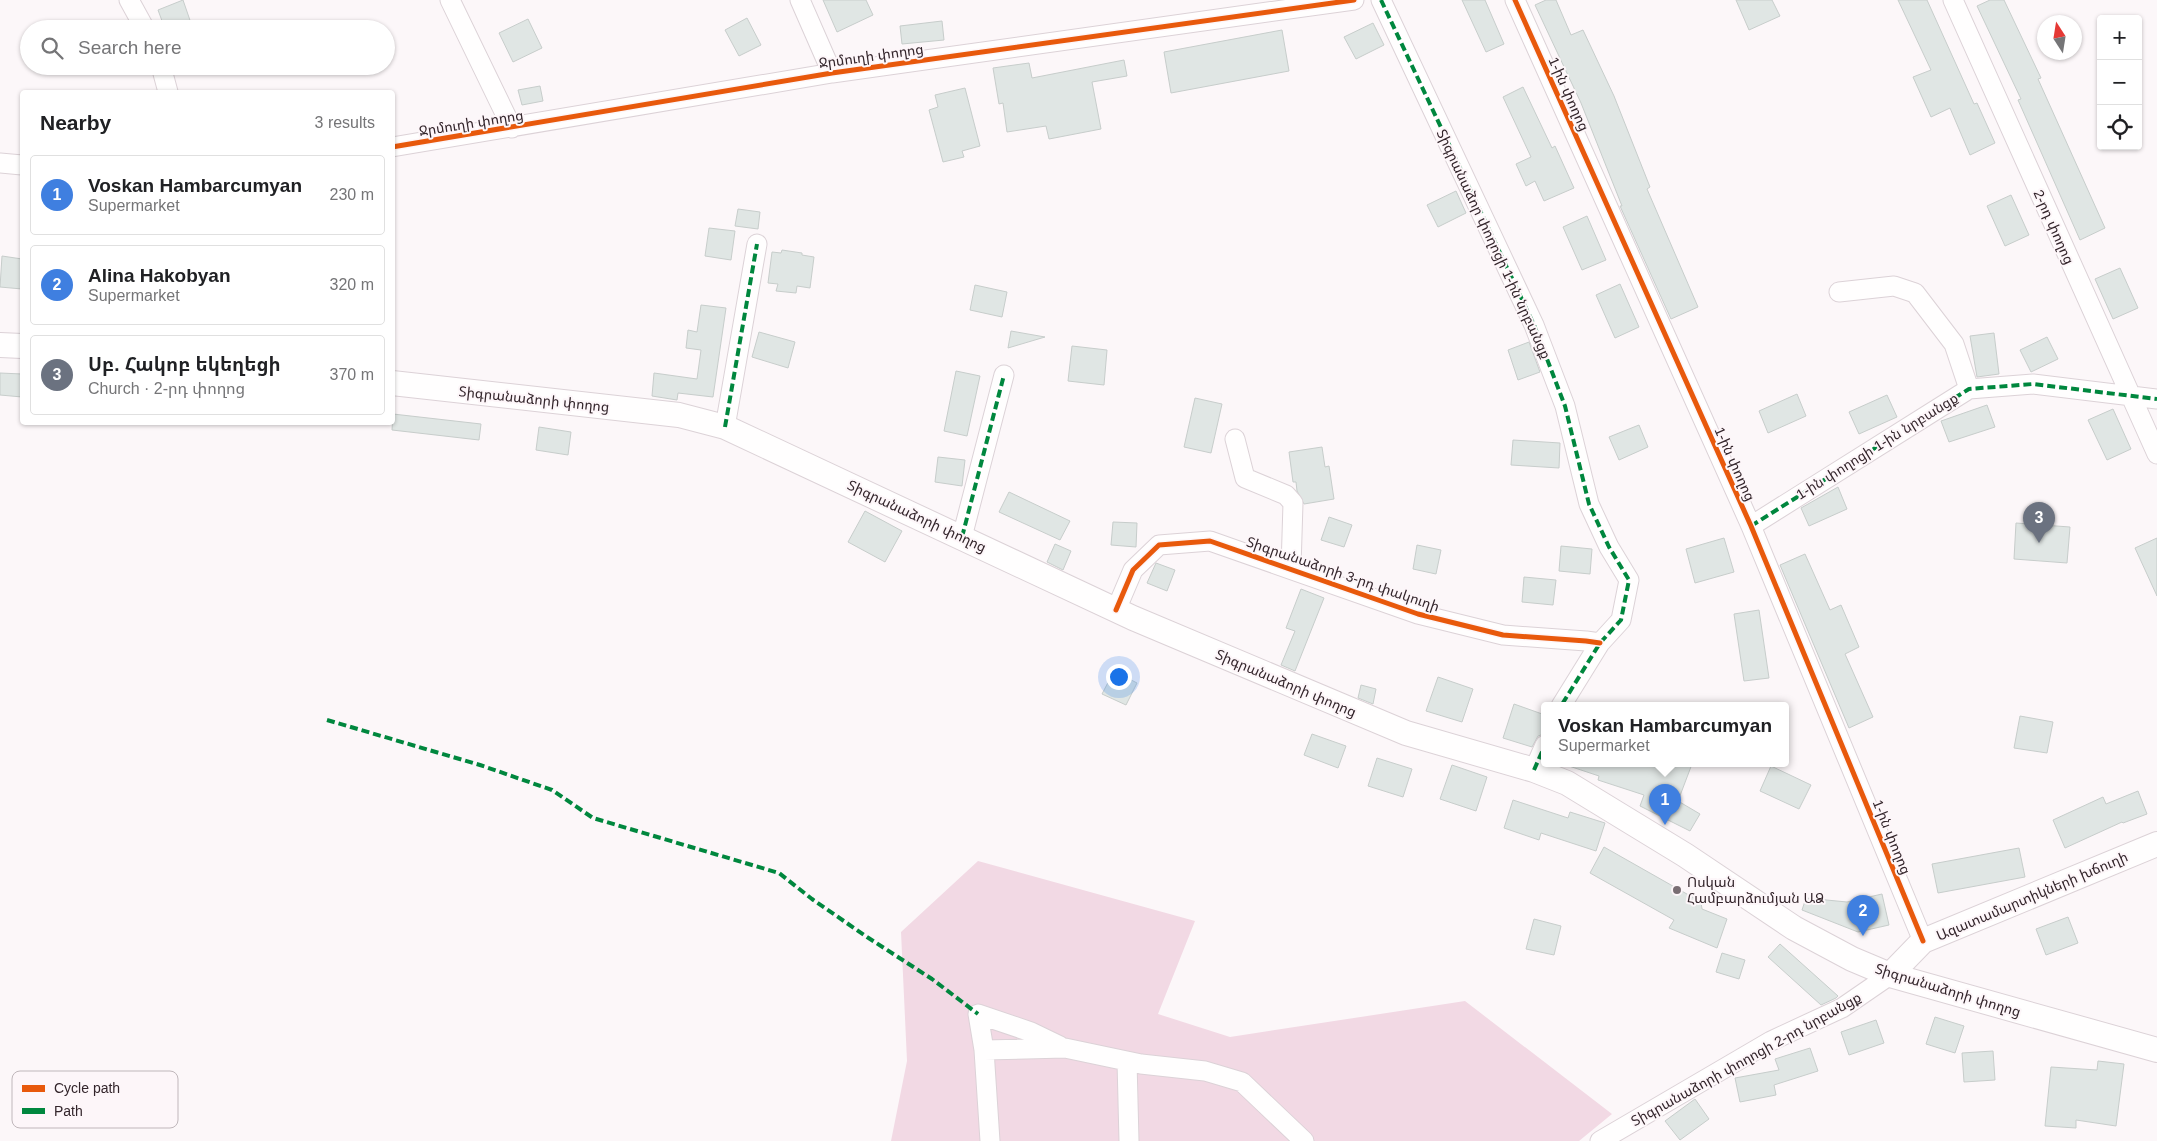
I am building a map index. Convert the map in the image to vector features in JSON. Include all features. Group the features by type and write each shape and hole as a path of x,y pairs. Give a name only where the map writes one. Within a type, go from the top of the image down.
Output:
{"main road":[{"path":"0,344 20,346"},
{"name":"Տիգրանաձորի փողոց","path":"395,383 679,415 725,427 962,536 1116,610 1406,733 1534,770 1567,783 1684,855 1794,928 1852,959 1890,975 2157,1050"},
{"name":"Ազատամարտիկների խճուղի","path":"1890,975 1922,942 2157,844"}],"street":[{"path":"129,0 140,20"},
{"path":"450,0 512,128"},
{"path":"800,0 832,73"},
{"name":"Ջրմուղի փողոց","path":"395,147 832,73 1354,0"},
{"name":"Տիգրանաձոր փողոցի 1-ին նրբանցք","path":"1381,0 1534,325 1565,406 1589,504 1609,547 1629,580 1621,620 1600,644 1564,702"},
{"name":"1-ին փողոց","path":"1515,0 1751,526 1922,942"},
{"name":"2-րդ փողոց","path":"1953,0 2157,454"},
{"path":"163,75 167,90"},
{"path":"0,163 20,164"},
{"path":"725,427 757,244"},
{"path":"1839,292 1894,286 1915,293 1954,344 1969,389"},
{"path":"962,536 1004,375"},
{"name":"1-ին փողոցի 1-ին նրբանցք","path":"1751,526 1969,389 2033,384 2157,398"},
{"path":"1235,439 1244,478 1286,495 1293,503 1291,568"},
{"name":"Տիգրանաձորի 3-րդ փակուղի","path":"1116,610 1133,570 1159,545 1210,541 1418,614 1494,633 1586,641 1600,644"},
{"path":"1534,770 1541,754"},
{"name":"Տիգրանաձորի փողոցի 2-րդ նրբանցք","path":"1600,1141 1771,1041 1842,1008 1890,975"},
{"path":"990,1141 984,1050 978,1014 1031,1032 1064,1048"},
{"path":"984,1050 1064,1048 1127,1061 1205,1071 1242,1082 1304,1141"},
{"path":"1127,1061 1129,1141"}],"shaded area":[{"path":"978,861 1195,921 1158,1014 1230,1037 1465,1001 1612,1114 1579,1141 891,1141 907,1061 901,932"}],"building":[{"path":"183,0 190,20 162,20 158,10"},
{"path":"823,0 866,0 873,15 837,32"},
{"path":"1462,0 1485,0 1504,44 1486,52"},
{"path":"1546,0 1556,0 1571,35 1583,30 1614,96 1650,187 1647,189 1698,307 1671,319 1620,206 1622,206 1581,103 1535,5"},
{"path":"1736,0 1772,0 1780,16 1749,30"},
{"path":"1898,0 1927,0 1974,104 1977,103 1995,143 1970,155 1950,108 1931,117 1913,77 1931,70"},
{"path":"1990,0 2004,0 2041,78 2038,79 2105,228 2080,240 2018,100 2021,99 1977,6"},
{"path":"747,18 761,45 739,56 725,30"},
{"path":"528,19 542,48 513,62 499,33"},
{"path":"942,21 944,40 902,44 900,26"},
{"path":"1373,23 1384,45 1356,59 1344,37"},
{"path":"1282,30 1289,71 1171,93 1164,52"},
{"path":"1124,60 1127,76 1092,82 1101,129 1049,139 1046,126 1007,132 1003,103 999,104 993,68 1029,63 1032,78"},
{"path":"540,86 543,101 522,105 518,90"},
{"path":"1523,87 1552,148 1555,146 1574,188 1544,201 1535,181 1526,186 1516,164 1531,157 1503,97"},
{"path":"965,88 980,146 962,151 964,157 943,162 929,110 938,107 935,95"},
{"path":"1456,191 1466,213 1438,227 1427,205"},
{"path":"2011,195 2029,235 2005,246 1987,206"},
{"path":"738,209 760,212 758,229 735,226"},
{"path":"1587,216 1606,260 1582,270 1563,227"},
{"path":"709,228 735,231 731,260 705,256"},
{"path":"782,250 814,257 810,288 797,286 796,293 776,291 778,284 768,283 772,252 781,253"},
{"path":"2,256 20,259 20,289 0,287"},
{"path":"2120,268 2138,308 2113,319 2095,279"},
{"path":"1620,284 1639,327 1615,338 1596,295"},
{"path":"975,285 1007,292 1002,317 970,310"},
{"path":"701,305 726,308 713,397 678,393 677,400 652,396 654,373 697,379 701,350 686,348 688,330 697,332"},
{"path":"1011,331 1045,337 1008,348"},
{"path":"759,332 795,342 788,368 752,357"},
{"path":"1994,333 1999,374 1977,377 1970,336"},
{"path":"2047,337 2058,359 2031,372 2020,350"},
{"path":"1529,342 1540,372 1518,380 1508,350"},
{"path":"1072,346 1107,350 1104,385 1068,381"},
{"path":"956,371 980,376 967,436 944,431"},
{"path":"0,373 20,374 20,397 0,395"},
{"path":"1797,394 1806,416 1768,433 1759,411"},
{"path":"1887,395 1897,417 1859,434 1849,412"},
{"path":"1195,398 1222,404 1211,453 1184,447"},
{"path":"1987,405 1995,427 1949,442 1941,421"},
{"path":"2113,409 2131,449 2107,460 2088,420"},
{"path":"395,414 481,424 479,440 392,430 392,425 395,425"},
{"path":"1639,425 1648,447 1619,460 1609,437"},
{"path":"539,427 571,432 568,455 536,450"},
{"path":"1513,440 1560,443 1559,468 1511,465"},
{"path":"1322,447 1325,467 1329,466 1334,499 1304,504 1297,491 1296,482 1293,482 1289,452"},
{"path":"938,457 965,460 962,486 935,482"},
{"path":"1838,487 1847,509 1809,526 1801,508"},
{"path":"1009,492 1070,521 1060,540 999,512"},
{"path":"865,511 902,531 885,562 848,542"},
{"path":"1329,517 1352,525 1344,547 1321,540"},
{"path":"1113,522 1137,523 1136,547 1111,545"},
{"path":"2016,523 2070,527 2067,563 2014,559"},
{"path":"1724,538 1734,572 1695,583 1686,549"},
{"path":"2157,538 2157,596 2135,548"},
{"path":"1055,544 1071,551 1063,570 1047,562"},
{"path":"1417,545 1441,550 1436,574 1413,569"},
{"path":"1561,546 1592,549 1590,574 1559,571"},
{"path":"1805,554 1830,610 1841,605 1859,647 1845,654 1873,717 1849,728 1780,565"},
{"path":"1156,563 1175,570 1167,591 1147,583"},
{"path":"1524,577 1556,580 1553,605 1522,602"},
{"path":"1301,589 1324,598 1295,671 1281,665 1295,631 1286,628"},
{"path":"1759,610 1769,678 1744,681 1734,614"},
{"path":"1114,671 1137,683 1126,705 1102,694"},
{"path":"1438,677 1473,689 1462,722 1426,711"},
{"path":"1361,685 1376,689 1373,704 1358,698"},
{"path":"1514,704 1541,714 1541,735 1538,736 1532,747 1503,738"},
{"path":"2020,716 2053,722 2047,753 2014,748"},
{"path":"1312,734 1346,746 1338,768 1304,755"},
{"path":"1377,758 1412,769 1403,797 1368,786"},
{"path":"1452,765 1487,777 1476,811 1440,799"},
{"path":"1572,767 1691,767 1678,801 1700,814 1690,831 1640,806 1644,795 1598,780 1599,776"},
{"path":"1771,767 1811,785 1799,809 1760,791"},
{"path":"2138,791 2147,814 2122,822 2065,848 2053,820 2103,797 2106,804"},
{"path":"1513,800 1568,818 1570,812 1605,823 1596,851 1541,833 1539,840 1504,828"},
{"path":"1604,847 1701,902 1702,909 1727,919 1717,948 1669,928 1674,920 1590,873"},
{"path":"2019,848 2025,877 1938,893 1932,864"},
{"path":"1882,894 1889,925 1858,932 1802,910 1806,898 1847,902"},
{"path":"2068,917 2078,943 2046,955 2036,929"},
{"path":"1534,919 1561,926 1554,955 1526,949"},
{"path":"1780,944 1838,996 1821,1005 1768,957"},
{"path":"1722,953 1745,960 1739,979 1716,972"},
{"path":"1935,1017 1964,1026 1955,1053 1926,1044"},
{"path":"1876,1020 1884,1043 1849,1055 1841,1032"},
{"path":"1810,1048 1818,1071 1774,1085 1776,1095 1740,1102 1735,1078 1779,1070 1775,1059"},
{"path":"1993,1051 1995,1080 1964,1082 1962,1053"},
{"path":"2098,1061 2124,1064 2116,1126 2076,1120 2076,1128 2045,1126 2051,1067 2097,1070"},
{"path":"1695,1099 1709,1119 1680,1140 1665,1121"}],"marked path":[{"path":"1381,0 1534,325 1565,406 1589,504 1609,547 1629,580 1621,620 1600,643 1563,702"},
{"path":"725,427 757,244"},
{"path":"962,537 1004,375"},
{"path":"1751,526 1969,389 2033,384 2157,399"},
{"path":"327,720 480,765 552,790 593,818 779,873 812,899 932,979 978,1014"},
{"path":"1534,770 1541,754"}],"cycle path":[{"path":"395,146 832,73 1354,0"},
{"path":"1515,0 1751,526 1923,941"},
{"path":"1116,610 1133,570 1159,545 1210,541 1418,614 1503,635 1600,643"}],"place":[{"name":"Սբ. Հակոբ եկեղեցի","path":"2039,543"},
{"name":"Voskan Hambarcumyan","path":"1665,825"},
{"name":"Ոսկան Համբարձումյան ԱՁ","path":"1677,890"},
{"name":"Alina Hakobyan","path":"1863,936"}]}
